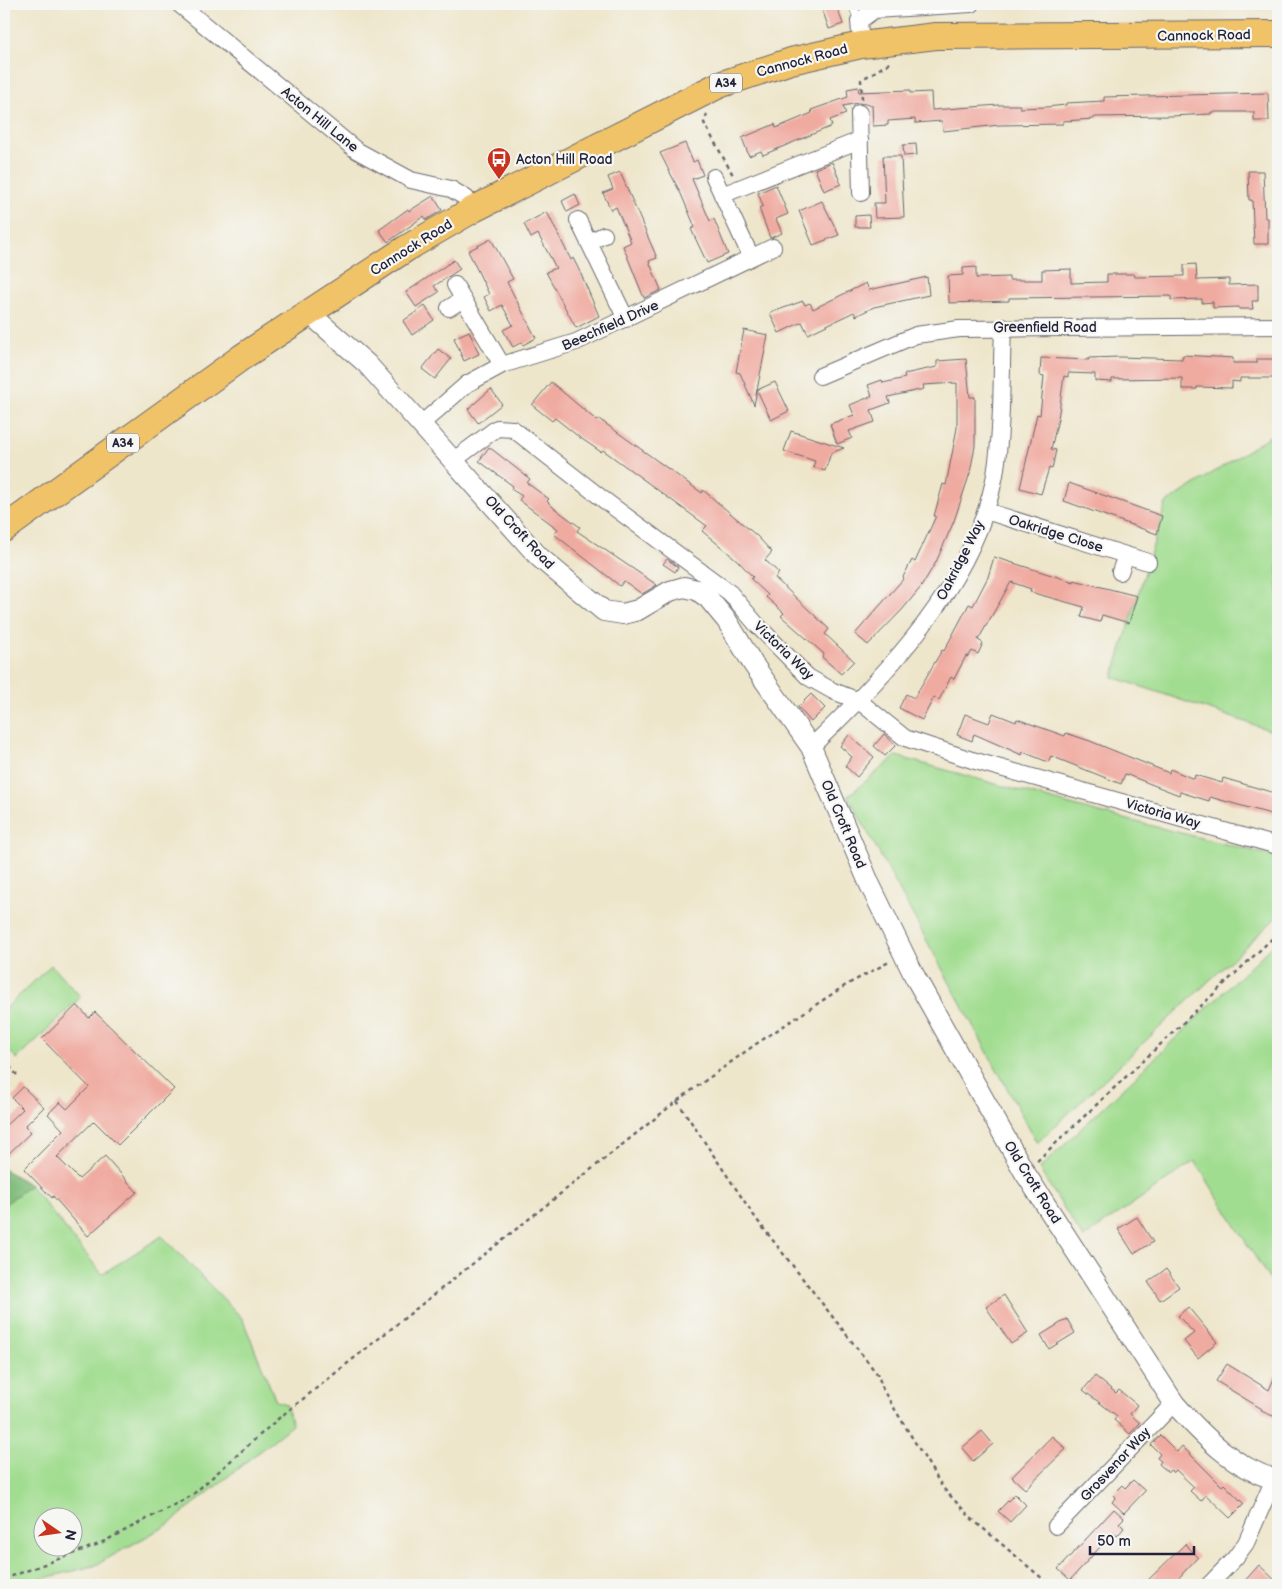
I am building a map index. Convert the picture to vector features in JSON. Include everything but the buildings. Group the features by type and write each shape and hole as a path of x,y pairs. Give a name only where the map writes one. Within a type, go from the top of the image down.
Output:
{"main road":[{"name":"Cannock Road","path":"4,529 242,357 407,248 474,209 719,85 860,33 936,36 1278,34"}],"street":[{"name":"Acton Hill Lane","path":"179,4 356,150 411,180 451,189 466,198 474,209"},
{"name":"Cannock Road","path":"860,33 874,10 971,4"},
{"path":"859,113 861,193"},
{"path":"722,195 860,140"},
{"path":"714,177 750,257"},
{"path":"578,220 626,319"},
{"path":"589,242 604,235"},
{"name":"Beechfield Drive","path":"421,424 467,384 502,366 576,342 773,247"},
{"path":"455,285 456,304 502,366"},
{"name":"Old Croft Road","path":"309,313 367,364 539,556 604,611 623,614 638,610 670,591 684,587 697,590 708,598 727,621 753,664 811,748 870,885 914,974 1026,1173 1174,1402 1195,1427 1248,1470 1276,1480"},
{"name":"Greenfield Road","path":"820,376 916,335 959,329 1003,327 1278,326"},
{"name":"Oakridge Way","path":"811,748 858,701 901,652 942,599 986,511 999,444 1003,327"},
{"name":"Victoria Way","path":"454,460 498,428 513,429 604,500 730,593 757,625 808,677 833,691 858,701 905,738 972,760 1278,846"},
{"name":"Oakridge Close","path":"986,511 1148,562"},
{"path":"1120,572 1126,555"},
{"name":"Grosvenor Way","path":"1056,1526 1174,1402"},
{"path":"1208,1585 1235,1558 1246,1543 1276,1480"}],"lane":[{"path":"852,4 860,33"}],"path":[{"path":"859,113 862,104 860,80 894,60"},
{"path":"719,85 704,123 740,188"},
{"path":"1026,1173 1278,933"},
{"path":"4,1579 100,1544 190,1496 279,1418 677,1101 789,1022 846,985 905,953"},
{"path":"4,1060 17,1075"},
{"path":"677,1101 756,1220 878,1375 883,1390 943,1488 984,1530 1050,1585"}],"green space":[{"path":"1273,434 1278,441 1278,733 1113,677 1166,503"},
{"path":"896,756 1092,811 1278,857 1278,916 1037,1143 848,796"},
{"path":"1278,940 1278,1293 1195,1161 1083,1238 1039,1169"},
{"path":"51,965 81,997 17,1059 4,1046 4,1010"},
{"path":"4,1169 30,1185 4,1205"},
{"path":"30,1185 102,1274 162,1236 242,1318 276,1401 286,1404 292,1425 169,1524 94,1566 16,1585 4,1585 4,1205"}],"place":[{"name":"Acton Hill Road","path":"499,180"}]}
